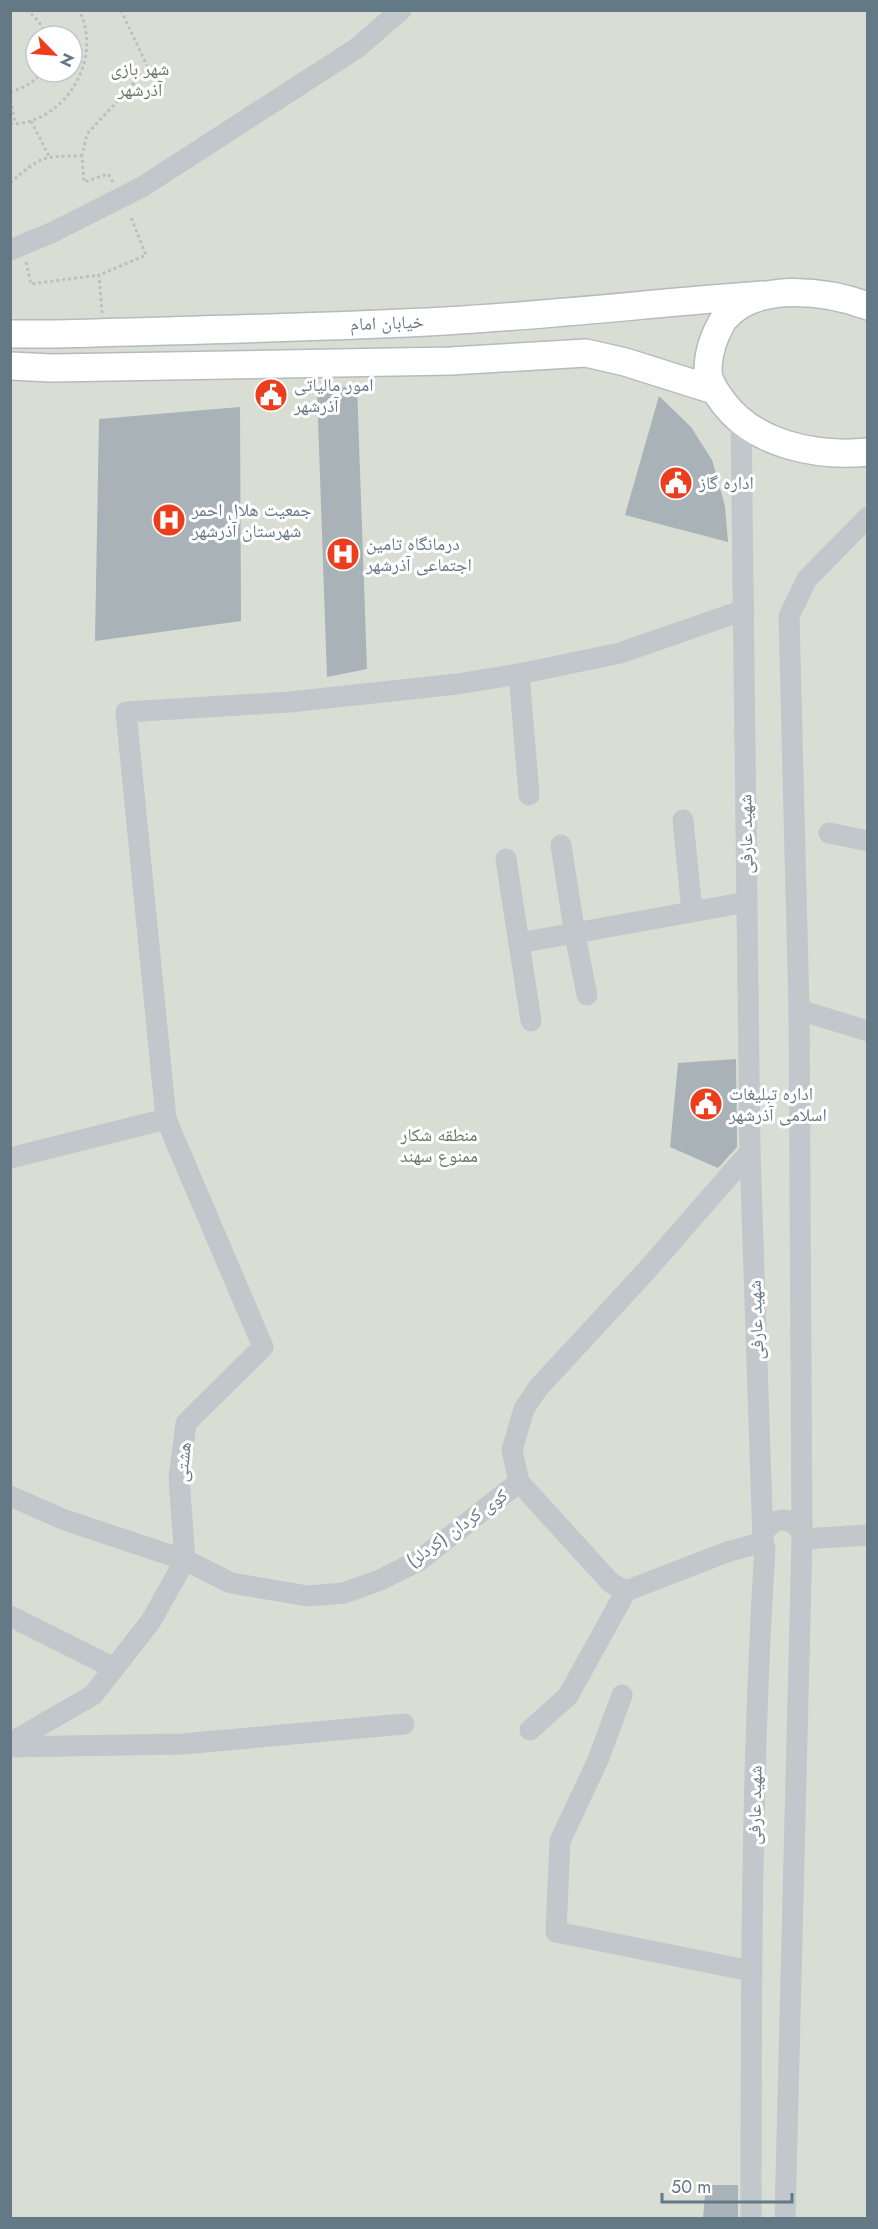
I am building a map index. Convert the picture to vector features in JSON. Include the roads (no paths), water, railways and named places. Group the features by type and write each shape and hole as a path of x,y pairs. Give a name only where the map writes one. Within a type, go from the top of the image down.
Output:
{"main road":[{"name":"خیابان امام","path":"10,334 442,321 791,292 824,296 867,306"},
{"path":"762,295 724,318 714,339 709,360 709,376 714,390 741,421 758,432 810,451 847,454 867,452"},
{"path":"10,366 52,368 451,361 586,353 714,390"}],"street":[{"path":"16,248 142,187 357,48 401,10"},
{"name":"شهید عارفی","path":"741,421 750,1152 764,1541 758,1660 751,1971 750,2218"},
{"path":"786,2218 801,1540 799,1010 789,616 807,579 867,517"},
{"path":"10,1158 166,1119 126,712 290,702 457,684 519,674 620,653 744,610"},
{"path":"519,674 529,795"},
{"path":"682,819 692,912"},
{"path":"829,833 867,841"},
{"path":"561,845 587,995"},
{"path":"506,859 531,1021"},
{"path":"519,943 747,902"},
{"path":"799,1010 867,1031"},
{"name":"هشتی","path":"166,1119 263,1347 186,1424 179,1478 185,1560"},
{"path":"519,1482 512,1450 524,1409 538,1388 648,1269 750,1152"},
{"name":"کوی کردان (کردلر)","path":"10,1497 65,1520 185,1560 231,1583 308,1596 344,1593 380,1580 420,1560 519,1482 611,1583 626,1591"},
{"path":"783,1519 796,1524 801,1540 795,1555 784,1559 773,1556 764,1541 771,1524 783,1519"},
{"path":"801,1540 867,1535"},
{"path":"530,1730 567,1696 626,1591 727,1552 764,1541"},
{"path":"10,1745 93,1695 151,1621 185,1560"},
{"path":"10,1616 114,1668"},
{"path":"622,1695 598,1760 560,1840 556,1932 751,1971"},
{"path":"10,1745 182,1744 404,1724"}],"place":[{"name":"امور مالیاتی آذرشهر","path":"271,395"},
{"name":"اداره گاز","path":"676,483"},
{"name":"جمعیت هلال احمر شهرستان آذرشهر","path":"169,520"},
{"name":"درمانگاه تامین اجتماعی آذرشهر","path":"343,554"},
{"name":"اداره تبلیغات اسلامی آذرشهر","path":"706,1104"}],"park label":[{"name":"شهر بازی آذرشهر","path":"140,79"},
{"name":"منطقه شکار ممنوع سهند","path":"439,1145"}]}
